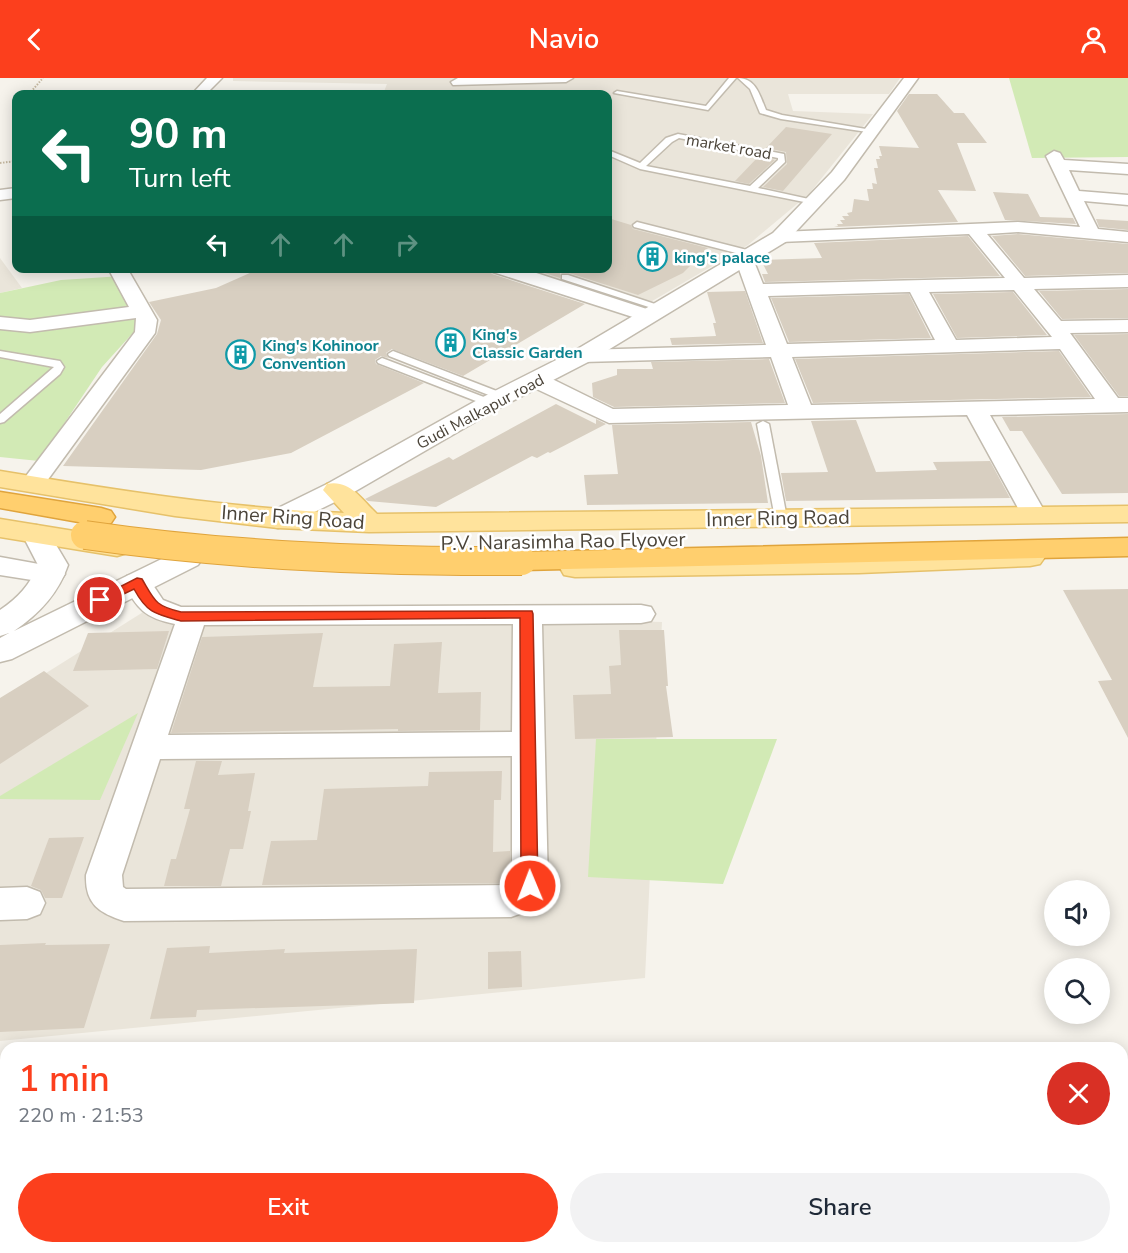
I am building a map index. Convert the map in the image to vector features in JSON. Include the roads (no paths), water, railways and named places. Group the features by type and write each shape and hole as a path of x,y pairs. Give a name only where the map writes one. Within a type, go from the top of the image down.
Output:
{"highway":[{"name":"P.V. Narasimha Rao Flyover","path":"0,500 201,532 258,538 375,543 525,543 1128,529"},
{"name":"P.V. Narasimha Rao Flyover","path":"0,519 186,549 250,556 368,561 522,561 1128,547"}],"main road":[{"name":"Inner Ring Road","path":"0,479 175,508 278,519 369,523 1128,514"},
{"path":"337,490 369,523"},
{"path":"128,549 155,538 173,520 175,508"},
{"path":"0,528 188,558 391,571 859,564 1128,553"}],"street":[{"path":"203,90 215,78"},
{"path":"457,85 566,78"},
{"name":"Gudi Malkapur road","path":"278,519 337,490 496,400 582,356 780,237 838,176 911,78"},
{"path":"1092,234 1056,160 1128,169"},
{"path":"1073,195 1128,200"},
{"path":"780,237 1018,227 1128,237"},
{"path":"974,229 1120,405"},
{"path":"748,256 802,412"},
{"path":"32,484 146,333 147,320 120,273"},
{"path":"518,273 656,312"},
{"path":"758,290 1128,281"},
{"path":"916,286 949,346"},
{"path":"0,323 30,326 141,311"},
{"path":"582,356 949,346 1128,326"},
{"path":"536,380 609,416 1120,405"},
{"path":"975,408 1034,514"},
{"path":"0,625 29,605 51,574 53,565 36,534"},
{"path":"0,651 188,558"},
{"path":"0,566 51,574"},
{"path":"137,582 148,602 158,611 192,617 641,614"},
{"path":"192,617 104,875 103,888 107,897 124,905 521,899 526,896 530,886 527,614"},
{"path":"148,747 527,744"}],"lane":[{"name":"market road","path":"617,93 708,108 733,78"},
{"path":"741,78 752,85 757,92 762,111 781,117 873,131"},
{"name":"market road","path":"640,167 669,140 678,136 781,156 782,160 752,189"},
{"path":"612,154 640,167 814,201"},
{"path":"637,225 748,256"},
{"path":"565,277 656,312"},
{"path":"0,354 56,363 59,367 0,420"},
{"path":"393,354 496,400"},
{"path":"382,361 496,400"},
{"path":"763,424 781,518"}],"place":[{"name":"king's palace","path":"653,257"},
{"name":"King's Classic Garden","path":"451,343"},
{"name":"King's Kohinoor Convention","path":"241,354"}]}
